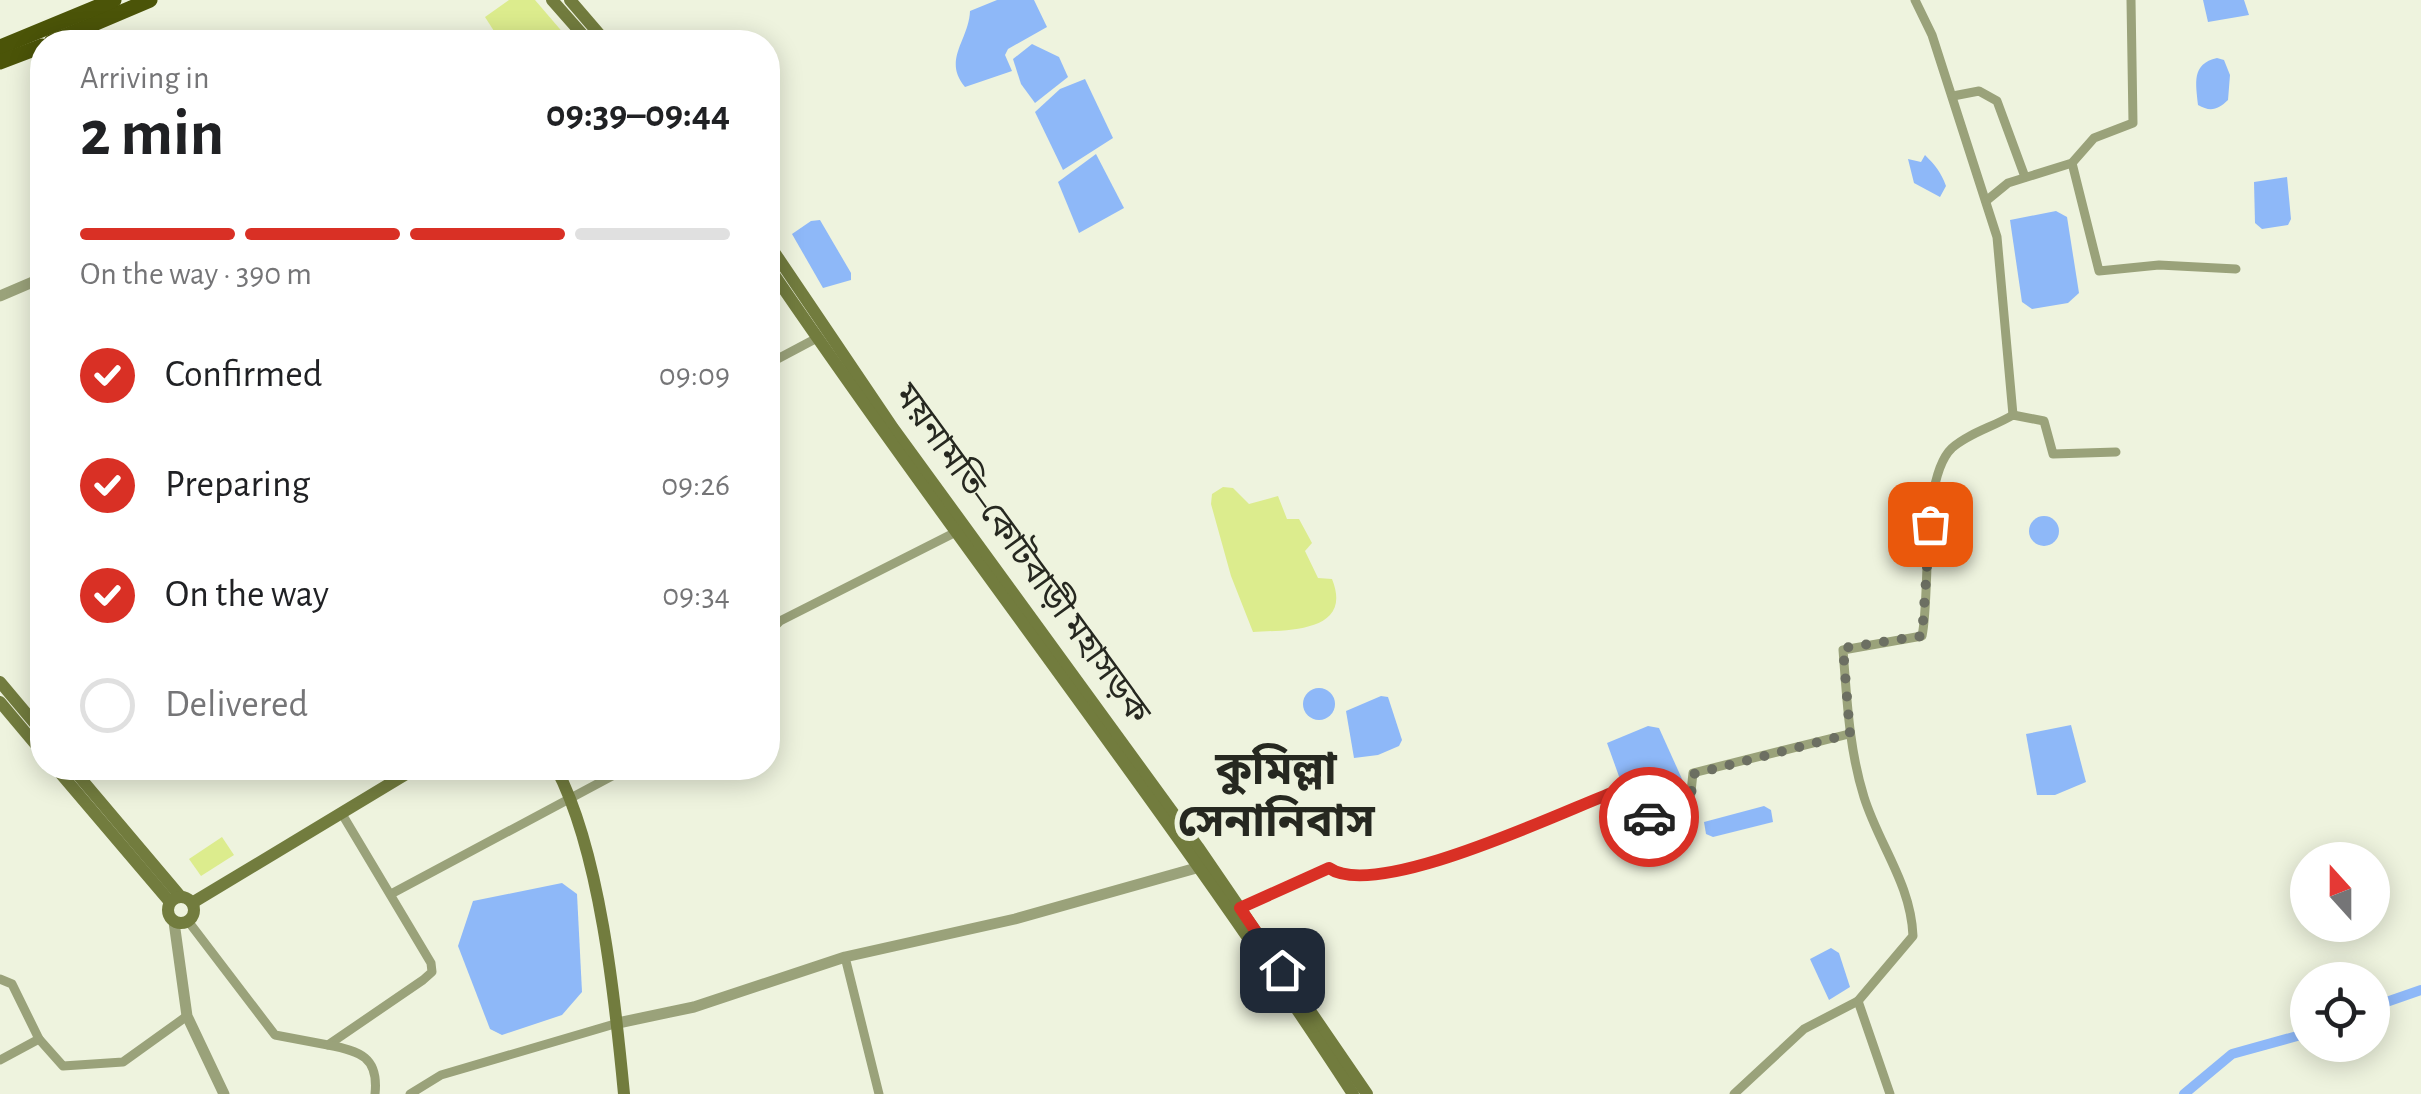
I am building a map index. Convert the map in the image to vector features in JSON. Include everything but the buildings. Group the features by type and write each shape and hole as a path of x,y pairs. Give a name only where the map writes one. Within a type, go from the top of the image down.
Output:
{"highway":[{"path":"43,30 114,0"},
{"path":"79,30 150,0"},
{"path":"0,48 30,35"},
{"path":"0,62 30,51"}],"main road":[{"path":"552,0 578,30"},
{"path":"570,0 596,30"},
{"name":"ময়নামতি–কোটবাড়ী মহাসড়ক","path":"780,261 960,530"},
{"name":"ময়নামতি–কোটবাড়ী মহাসড়ক","path":"780,284 1205,867 1353,1094"},
{"path":"0,682 30,718"},
{"path":"0,702 30,738"},
{"path":"67,780 181,900 194,911 181,922 167,913 181,900 342,814 397,780"},
{"path":"82,780 181,900"},
{"path":"562,780 572,798 618,1023 624,1094"},
{"name":"ময়নামতি–কোটবাড়ী মহাসড়ক","path":"1205,867 1240,908 1366,1094"}],"street":[{"path":"1914,0 1954,96 1956,120 1996,236 2013,414"},
{"path":"1986,202 2008,182 2072,163 2094,138 2133,123 2131,0"},
{"path":"1954,96 1990,93 2025,177"},
{"path":"2072,163 2099,271 2159,266 2236,269"},
{"path":"0,296 30,283"},
{"path":"780,358 817,338"},
{"path":"1734,1094 1804,1029 1858,1001 1913,936 1912,910 1865,801 1850,734 1843,648 1922,636 1926,552 1940,468 1948,451 2013,414 2044,421 2053,454 2116,452"},
{"path":"780,621 960,530"},
{"path":"1240,908 1329,868 1354,878 1464,854 1614,792 1627,814 1651,817 1690,801 1694,774 1850,734"},
{"path":"390,894 605,780"},
{"path":"328,1045 432,972 342,814"},
{"path":"410,1094 441,1076 618,1023 694,1008 845,957 1205,867"},
{"path":"181,922 275,1034 368,1056 374,1066 375,1094"},
{"path":"181,922 187,1016 224,1094"},
{"path":"845,957 879,1094"},
{"path":"0,979 12,984 39,1039 62,1066 106,1064 135,1056 187,1016"},
{"path":"1858,1001 1890,1094"},
{"path":"0,1060 39,1039"}],"green space":[{"path":"509,0 535,0 561,30 493,30 485,17"},
{"path":"1223,487 1233,488 1249,504 1278,496 1287,519 1299,519 1312,543 1305,551 1318,578 1332,579 1334,610 1325,619 1298,629 1253,632 1231,576 1211,504 1212,494"},
{"path":"222,837 234,855 201,876 189,859"}],"water":[{"path":"997,0 1034,0 1047,27 1008,49 1005,55 1012,71 965,87 956,59 970,11"},
{"path":"2203,0 2244,0 2249,15 2208,22"},
{"path":"1032,44 1059,57 1068,77 1035,103 1021,84 1013,59"},
{"path":"2217,58 2224,60 2230,75 2228,100 2217,108 2206,109 2198,105 2197,76 2203,65"},
{"path":"1085,79 1113,138 1063,170 1035,112 1060,89"},
{"path":"1096,154 1124,208 1079,233 1058,182"},
{"path":"1925,155 1946,186 1940,197 1914,183 1908,159 1921,162"},
{"path":"2287,177 2291,219 2288,225 2262,229 2255,223 2254,182"},
{"path":"2056,211 2067,217 2079,293 2068,303 2032,309 2022,302 2010,220"},
{"path":"820,220 851,273 851,280 823,288 792,234 811,221"},
{"path":"2044,516 2058,525 2059,531 2050,545 2044,546 2030,537 2029,531 2038,517"},
{"path":"1319,688 1330,693 1335,704 1330,715 1319,720 1308,715 1303,704 1308,693"},
{"path":"1381,696 1388,697 1402,740 1399,746 1378,755 1354,758 1346,711"},
{"path":"2071,725 2086,782 2055,795 2037,795 2026,734"},
{"path":"1648,726 1659,728 1687,790 1681,800 1642,813 1630,807 1607,743"},
{"path":"1764,806 1771,810 1773,822 1713,837 1706,834 1704,822"},
{"path":"562,883 577,894 582,992 562,1015 502,1035 490,1029 458,946 473,901"},
{"path":"1831,948 1839,953 1850,987 1829,1000 1810,959"}],"waterway":[{"path":"2390,1001 2421,990"},
{"path":"2184,1094 2232,1054 2290,1038"}],"way so far":[{"path":"1649,817 1690,801 1694,774 1765,752 1850,734 1843,648 1919,638 1924,634 1930,524"}],"district":[{"name":"কুমিল্লা সেনানিবাস","path":"1276,794"}],"route":[{"path":"1282,970 1240,908 1329,868 1354,878 1464,854 1614,792 1627,814 1649,817"}]}
